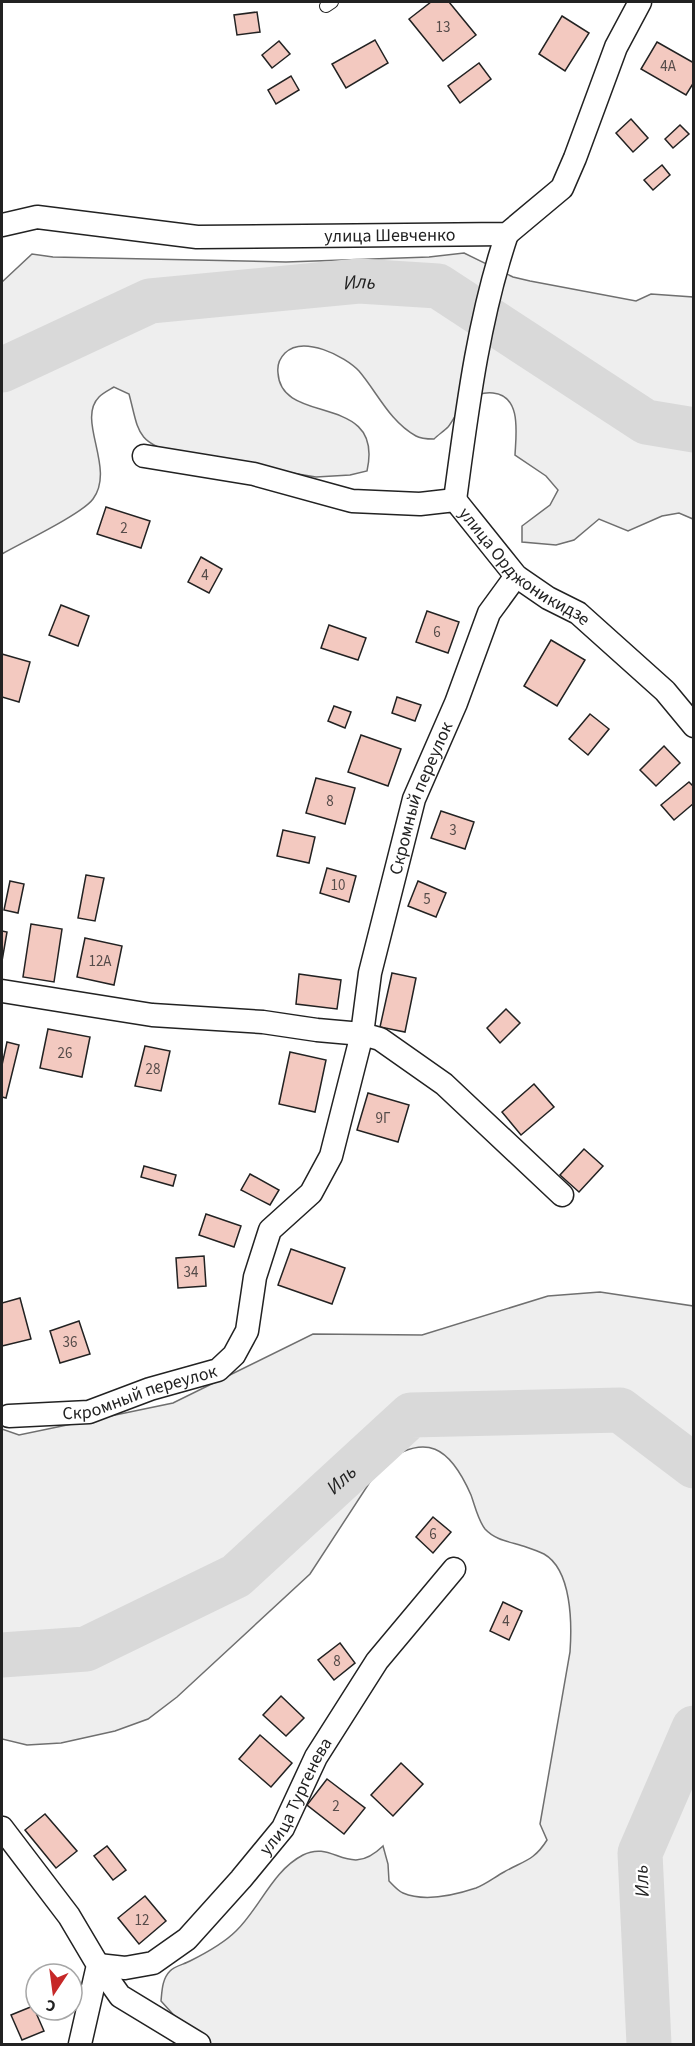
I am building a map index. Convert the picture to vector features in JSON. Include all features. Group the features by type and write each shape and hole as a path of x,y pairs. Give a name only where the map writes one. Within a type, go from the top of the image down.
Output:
{"street":[{"path":"455,500 472,374 497,261 507,234 562,188 616,47 640,2"},
{"name":"улица Шевченко","path":"2,225 37,217 197,237 507,234"},
{"name":"улица Орджоникидзе","path":"144,456 254,474 352,501 420,504 455,500 516,576 548,598 578,613 665,691 693,726"},
{"name":"Скромный переулок","path":"9,1416 89,1412 150,1389 218,1370 234,1355 247,1331 255,1277 270,1230 311,1193 331,1156 362,1034 370,973 414,799 456,703 489,613 516,576"},
{"path":"2,991 152,1015 263,1022 362,1034 380,1039 444,1084 562,1195"},
{"name":"улица Тургенева","path":"98,1965 125,1968 153,1963 187,1939 241,1879 283,1828 316,1757 378,1661 454,1569"},
{"path":"2,1828 69,1916 98,1965 120,1996 199,2044"},
{"path":"80,2044 98,1965"}],"shaded area":[{"path":"464,253 513,277 530,281 636,301 651,294 693,297 693,519 679,513 662,516 628,531 599,519 574,540 556,545 522,542 522,526 550,505 558,490 546,476 515,455 515,417 509,401 493,393 476,396 464,404 448,427 434,439 420,438 399,423 353,365 324,350 302,346 285,353 280,360 278,373 283,389 296,400 348,419 361,430 368,446 367,471 350,475 316,477 177,454 153,445 146,439 138,426 129,394 114,387 99,397 93,407 93,431 100,473 99,487 93,499 64,520 2,554 2,282 32,254 53,257 286,262 429,257"},
{"path":"600,1292 693,1306 693,2044 200,2044 161,2001 165,1978 174,1968 208,1951 231,1935 244,1922 283,1870 303,1855 314,1851 350,1860 360,1859 371,1855 383,1846 388,1864 389,1881 403,1893 430,1897 459,1893 480,1886 528,1860 542,1847 547,1840 540,1824 570,1652 570,1613 565,1585 560,1572 544,1554 499,1539 485,1529 463,1479 445,1455 435,1449 424,1447 411,1449 381,1465 310,1574 177,1697 148,1719 115,1731 61,1743 27,1745 2,1739 2,1429 19,1435 173,1403 313,1334 422,1335 548,1296"}],"building":[{"path":"431,2 449,2 476,35 443,61 409,19"},
{"path":"257,12 260,32 237,35 234,15"},
{"path":"562,16 589,33 565,71 539,54"},
{"path":"375,40 388,63 346,88 332,64"},
{"path":"279,41 290,54 272,68 262,55"},
{"path":"657,42 694,63 694,82 686,95 641,69"},
{"path":"479,63 491,79 460,103 448,86"},
{"path":"291,76 299,90 276,104 268,90"},
{"path":"631,119 648,138 633,152 616,133"},
{"path":"680,125 689,134 673,148 665,139"},
{"path":"662,165 670,175 653,190 644,180"},
{"path":"106,507 150,521 141,548 97,534"},
{"path":"201,557 222,569 209,593 188,582"},
{"path":"61,605 89,616 78,646 49,635"},
{"path":"427,611 459,622 448,653 416,642"},
{"path":"329,625 366,638 358,660 321,648"},
{"path":"551,640 585,660 557,706 524,686"},
{"path":"2,654 30,662 19,702 2,697"},
{"path":"397,697 421,705 415,721 392,713"},
{"path":"334,706 351,712 345,728 328,721"},
{"path":"590,714 609,729 588,755 569,739"},
{"path":"361,735 401,749 388,786 348,772"},
{"path":"664,746 680,763 656,786 640,770"},
{"path":"316,778 355,788 345,824 306,813"},
{"path":"689,782 694,787 694,803 674,820 661,805"},
{"path":"441,811 474,822 465,849 431,838"},
{"path":"283,830 315,837 309,863 277,856"},
{"path":"327,868 356,876 349,902 320,893"},
{"path":"86,875 104,878 95,921 78,918"},
{"path":"10,881 24,884 18,913 4,910"},
{"path":"418,881 446,893 436,917 408,906"},
{"path":"31,924 62,929 54,982 23,977"},
{"path":"2,931 7,932 2,961"},
{"path":"85,938 122,946 114,985 77,977"},
{"path":"392,973 416,978 405,1032 380,1027"},
{"path":"299,974 341,980 337,1009 296,1004"},
{"path":"506,1009 520,1023 500,1043 487,1028"},
{"path":"48,1029 90,1037 82,1077 40,1068"},
{"path":"7,1042 19,1045 6,1098 2,1097 2,1065"},
{"path":"145,1046 170,1051 161,1091 135,1086"},
{"path":"290,1052 326,1060 315,1112 279,1104"},
{"path":"534,1084 554,1107 521,1135 502,1112"},
{"path":"368,1093 409,1105 398,1142 357,1130"},
{"path":"584,1149 603,1166 579,1192 560,1175"},
{"path":"144,1166 176,1175 173,1186 141,1177"},
{"path":"250,1174 279,1190 270,1205 241,1190"},
{"path":"206,1214 241,1226 234,1247 199,1235"},
{"path":"291,1249 345,1268 332,1304 278,1285"},
{"path":"204,1256 206,1286 178,1288 176,1258"},
{"path":"20,1298 31,1339 2,1346 2,1303"},
{"path":"79,1321 90,1354 60,1363 50,1331"},
{"path":"433,1517 451,1532 433,1553 416,1537"},
{"path":"503,1602 522,1611 509,1640 490,1631"},
{"path":"340,1643 355,1663 334,1680 318,1660"},
{"path":"281,1696 304,1718 286,1736 263,1715"},
{"path":"260,1735 292,1763 271,1787 239,1759"},
{"path":"401,1763 423,1784 393,1816 371,1795"},
{"path":"327,1779 365,1808 344,1834 307,1805"},
{"path":"45,1814 77,1851 56,1868 25,1830"},
{"path":"107,1846 126,1870 113,1880 94,1856"},
{"path":"145,1896 166,1921 139,1944 118,1918"},
{"path":"24,2010 24,2022 40,2022 44,2031 22,2040 11,2015"}],"waterway":[{"name":"Иль","path":"2,370 150,301 359,281 438,286 646,422 694,430"},
{"name":"Иль","path":"2,1655 86,1649 236,1576 411,1415 620,1410 694,1466"},
{"name":"Иль","path":"649,2044 640,1853 694,1728"}]}
